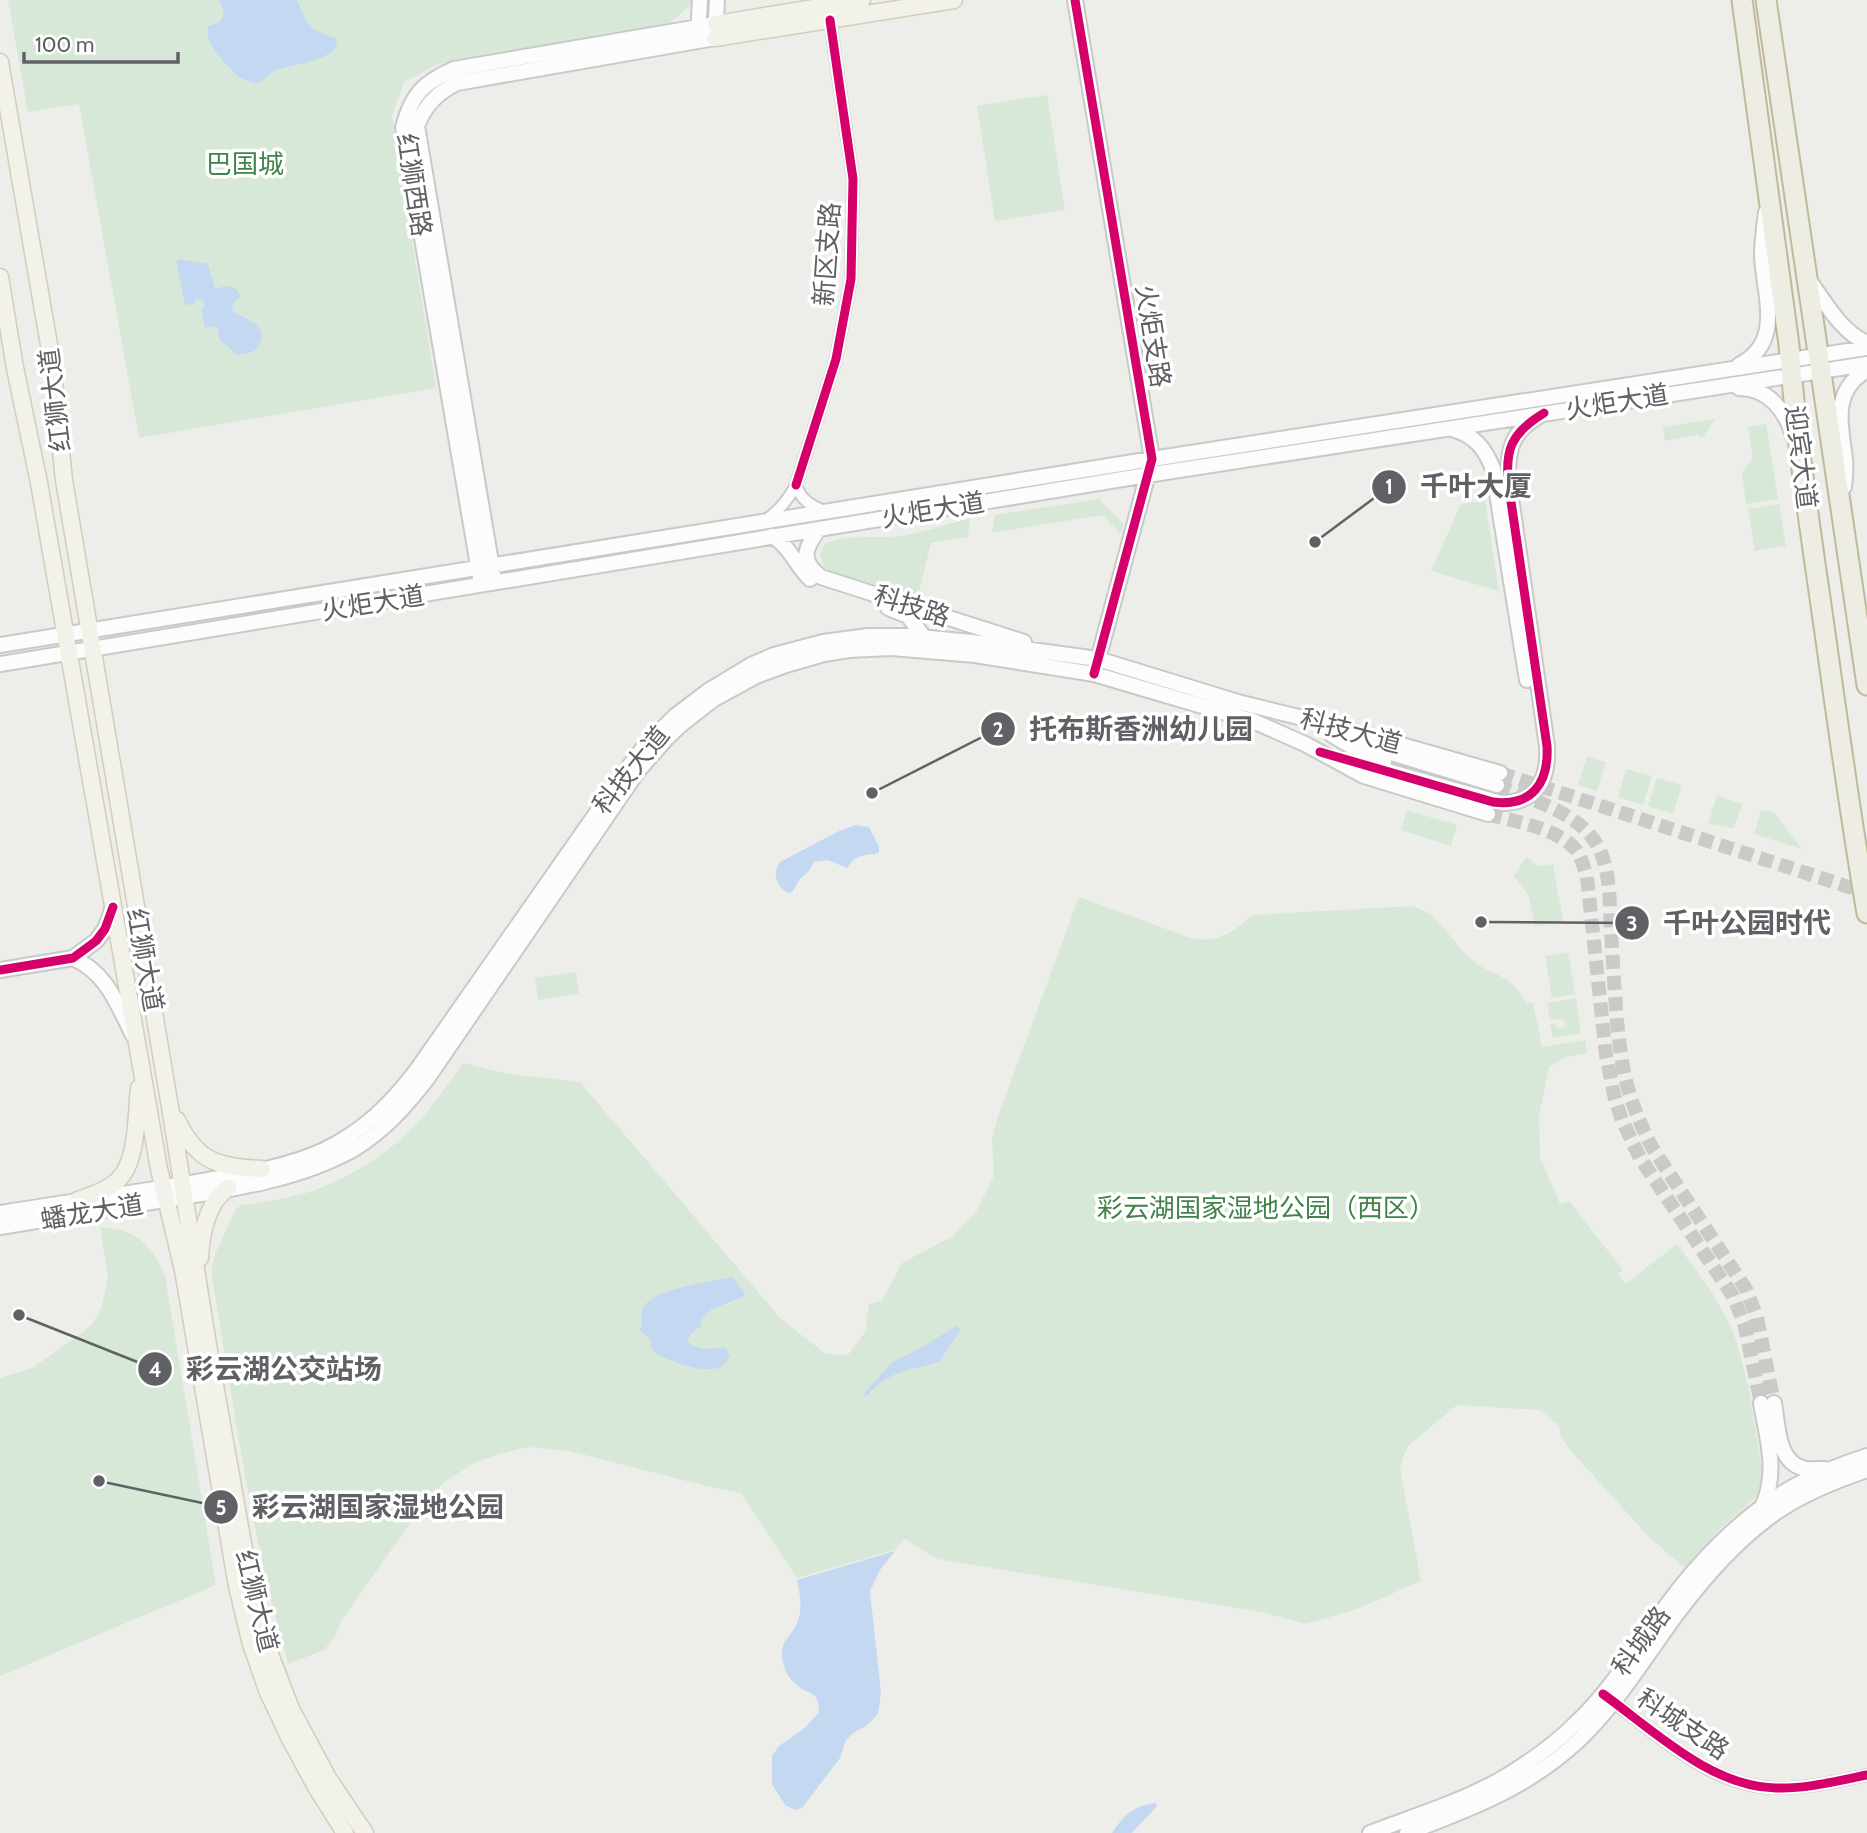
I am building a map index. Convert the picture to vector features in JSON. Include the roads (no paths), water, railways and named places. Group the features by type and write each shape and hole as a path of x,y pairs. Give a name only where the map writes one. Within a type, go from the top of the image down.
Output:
{"highway":[{"name":"迎宾大道","path":"1742,0 1802,466 1854,839 1867,913"},
{"name":"迎宾大道","path":"1766,0 1867,685"},
{"path":"1768,190 1789,275 1797,281 1806,276"},
{"path":"1802,466 1810,454 1819,453 1827,461 1838,484"}],"main road":[{"path":"698,34 700,0"},
{"path":"715,31 717,0"},
{"path":"715,31 862,0"},
{"path":"715,31 830,20 954,0"},
{"name":"火炬支路","path":"1075,0 1152,459 1094,674"},
{"name":"红狮西路","path":"487,584 417,126 422,111 444,90 457,83 715,31"},
{"name":"红狮大道","path":"0,62 52,362 64,480 209,1351 254,1604 281,1686 302,1733 328,1779 365,1833"},
{"path":"1719,371 1740,365 1751,357 1768,328 1769,311 1762,256 1768,190"},
{"path":"1806,276 1840,322 1867,345"},
{"name":"红狮大道","path":"0,277 15,368 39,483 141,1068 165,1194 183,1270 235,1575 251,1644 278,1715 311,1779 345,1833"},
{"name":"火炬大道","path":"0,664 819,528 1713,387 1820,363 1867,345"},
{"name":"火炬大道","path":"1820,363 1867,367"},
{"path":"1843,509 1846,463 1840,423 1841,403 1851,382 1867,367"},
{"name":"火炬大道","path":"0,645 1152,459 1719,371 1791,368"},
{"path":"1713,387 1757,390 1771,399 1789,423 1802,466"},
{"path":"1508,477 1509,453 1516,436 1528,422 1544,413"},
{"path":"1451,428 1473,438 1487,455 1493,469"},
{"path":"1238,702 1332,735 1382,762 1494,796 1515,794 1527,788 1538,766 1538,748 1493,469 1492,453 1495,449 1500,450 1508,477 1547,746 1546,771 1539,786 1533,793 1517,802 1493,802 1320,752"},
{"name":"科技路","path":"819,528 806,548 806,556 813,570 821,577 1059,653"},
{"name":"科技路","path":"772,536 784,544 800,569 814,583 908,616 924,637 943,652"},
{"path":"880,636 894,633 903,626 904,618 893,610"},
{"name":"科技大道","path":"184,1190 324,1150 376,1117 432,1049 644,747 676,716 708,691 751,665 775,655 823,642 880,636 924,637 1098,659 1238,702 1335,726 1498,779 1332,735"},
{"name":"科技大道","path":"184,1190 228,1188 300,1173 357,1147 385,1126 406,1106 427,1079 638,771 666,739 706,705 734,687 786,664 824,654 891,648 943,652 1094,674 1254,720 1364,776 1488,814"},
{"path":"0,970 73,958 96,942 106,929 113,907"},
{"path":"73,958 87,964 106,984 136,1040"},
{"path":"78,1200 106,1189 117,1181 130,1163 141,1068"},
{"path":"170,1107 184,1135 208,1158 228,1166 262,1169"},
{"path":"209,1351 200,1272 200,1247 215,1199 228,1188"},
{"name":"蟠龙大道","path":"0,1227 184,1190"},
{"name":"蟠龙大道","path":"0,1213 78,1200 165,1194"},
{"path":"1763,1505 1772,1474 1768,1403 1788,1459 1802,1468 1830,1469"},
{"name":"科城路","path":"1370,1833 1503,1778 1549,1746 1588,1712 1609,1698 1669,1602 1728,1537 1763,1505 1830,1469 1867,1456"},
{"name":"科城路","path":"1407,1833 1482,1804 1510,1790 1577,1742 1679,1611 1735,1547 1767,1519 1802,1497 1867,1470"}],"street":[{"name":"新区支路","path":"763,522 778,512 796,485 836,359 851,279 853,179 830,20"},
{"path":"796,485 805,501 827,512"},
{"name":"科城支路","path":"1609,1698 1692,1759 1723,1777 1776,1788 1814,1785 1867,1775"}],"water":[{"path":"219,0 297,0 310,25 336,38 336,46 324,57 275,71 259,82 248,81 236,75 216,52 209,39 208,26 218,23 223,15"},
{"path":"179,259 208,264 215,289 226,286 235,288 241,296 234,302 232,311 258,326 261,331 261,341 255,350 237,355 220,341 217,326 205,328 201,308 205,307 203,299 195,300 195,304 185,305 176,262"},
{"path":"856,825 869,827 879,847 879,853 858,857 847,868 828,860 814,862 792,892 789,893 781,887 776,875 780,862"},
{"path":"732,1277 745,1296 712,1309 701,1319 701,1326 691,1334 687,1342 705,1349 725,1347 730,1355 724,1365 708,1369 687,1366 652,1350 650,1339 639,1330 642,1326 641,1312 647,1302 668,1291"},
{"path":"956,1326 961,1330 939,1362 892,1376 863,1396 891,1363"},
{"path":"895,1551 880,1570 870,1591 881,1693 878,1714 846,1740 840,1758 802,1808 795,1810 785,1805 772,1784 772,1756 779,1746 806,1727 819,1712 815,1696 792,1681 783,1663 784,1644 800,1613 797,1580"},
{"path":"1156,1803 1157,1806 1132,1833 1112,1833 1130,1812"}],"tunnel":[{"path":"1500,773 1867,893"},
{"path":"1497,785 1571,818 1590,835 1602,856 1609,894 1619,1039 1629,1091 1653,1149 1746,1289 1757,1317 1774,1403"},
{"path":"1488,814 1548,831 1569,843 1580,857 1587,877 1606,1055 1615,1099 1640,1158 1733,1296 1744,1323 1761,1403"}],"place":[{"name":"千叶大厦","path":"1315,542"},
{"name":"托布斯香洲幼儿园","path":"872,793"},
{"name":"千叶公园时代","path":"1481,922"},
{"name":"彩云湖公交站场","path":"19,1315"},
{"name":"彩云湖国家湿地公园","path":"99,1481"}],"park label":[{"name":"巴国城","path":"245,164"},
{"name":"彩云湖国家湿地公园（西区）","path":"1266,1208"}]}
